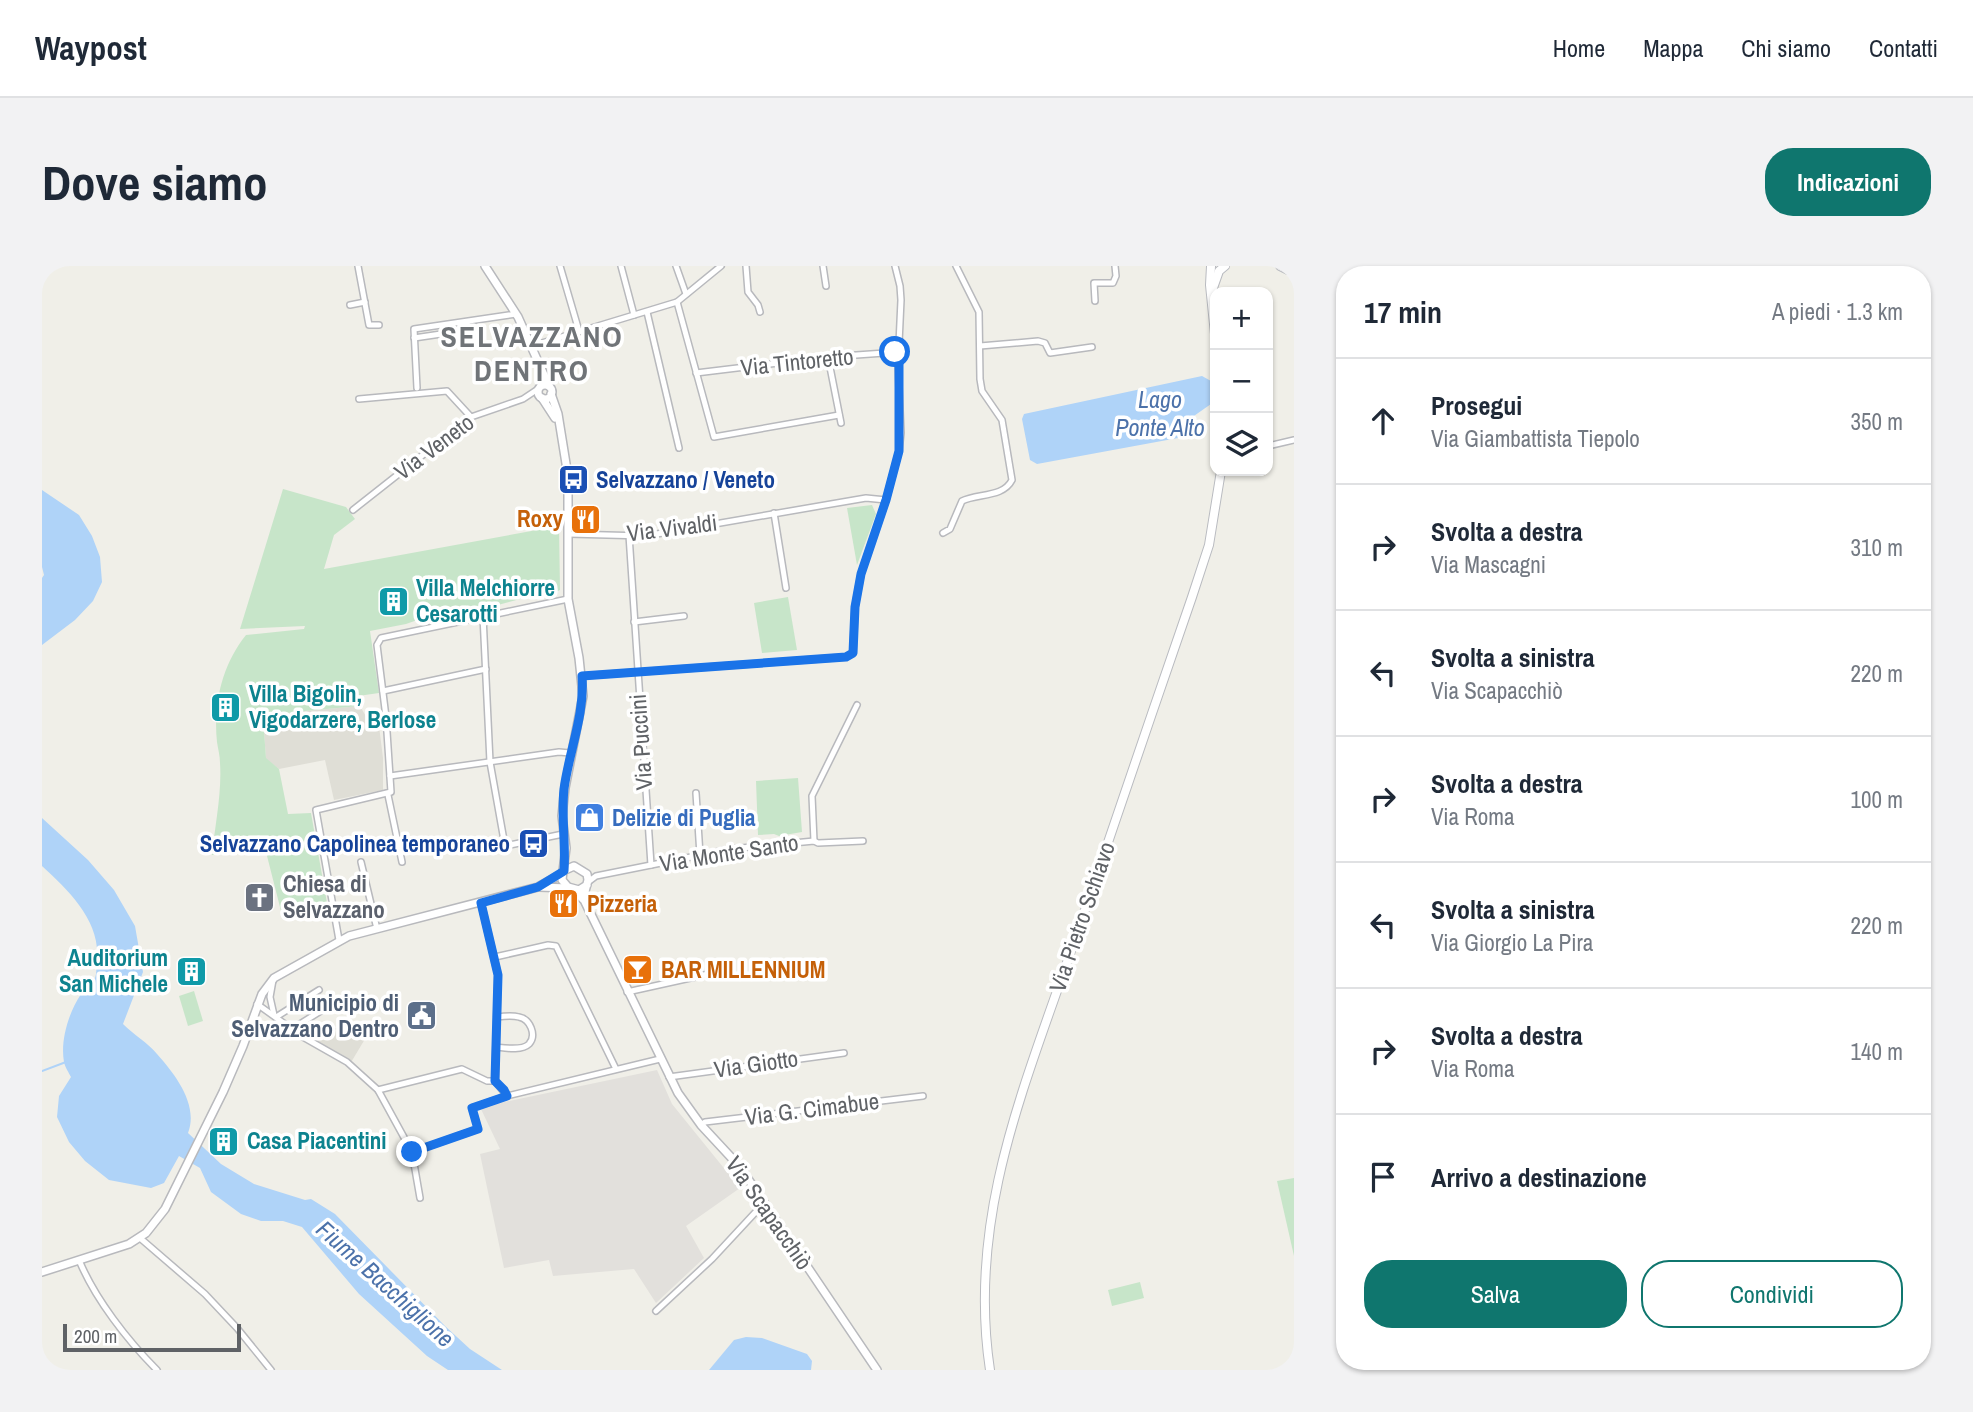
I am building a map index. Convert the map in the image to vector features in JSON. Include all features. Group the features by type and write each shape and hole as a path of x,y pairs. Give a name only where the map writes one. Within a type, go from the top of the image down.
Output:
{"main road":[{"path":"1211,266 1211,287"},
{"path":"1213,287 1219,271 1225,266"},
{"path":"1280,266 1294,273"},
{"name":"Via Pietro Schiavo","path":"990,1370 985,1318 985,1280 987,1241 999,1169 1025,1083 1209,545 1220,476"}],"street":[{"path":"358,266 369,325 379,325"},
{"path":"485,266 516,314 550,390 558,414 568,476 568,599 582,676 582,707 570,753 564,797 563,883 571,888"},
{"path":"560,266 579,331"},
{"path":"621,266 634,315"},
{"path":"676,266 686,294"},
{"path":"532,346 677,302 721,266"},
{"path":"746,266 748,292 758,304 760,312"},
{"path":"823,266 825,286"},
{"path":"582,676 846,657 852,654 855,649 855,607 861,574 886,500 901,433 901,300 895,266"},
{"path":"943,533 950,529 962,501 996,492 1010,485 1012,480 1002,420 982,391 978,360 979,312 956,266"},
{"path":"1095,301 1094,283 1113,283 1116,276 1115,266"},
{"path":"350,305 365,302"},
{"path":"677,302 713,437 839,415"},
{"path":"647,312 679,448"},
{"path":"417,388 414,338 468,330 467,322 516,314"},
{"path":"979,346 1038,341 1045,343 1050,353 1092,347"},
{"name":"Via Tintoretto","path":"696,373 828,357 899,352"},
{"path":"828,357 841,424"},
{"path":"539,367 540,393 558,422"},
{"path":"540,393 543,385 550,390"},
{"path":"540,393 548,397 550,390"},
{"path":"359,399 447,391 471,417"},
{"name":"Via Veneto","path":"353,510 471,417 540,393"},
{"path":"1273,445 1294,440"},
{"name":"Via Vivaldi","path":"569,534 645,536 866,498 886,500"},
{"path":"774,513 786,588"},
{"name":"Via Puccini","path":"629,535 636,672 651,865"},
{"path":"402,862 388,795 391,792 390,776 377,645 381,638 568,599"},
{"path":"483,616 490,762 505,846 563,834"},
{"path":"634,622 684,617"},
{"path":"383,691 486,668"},
{"path":"814,841 812,796 858,705"},
{"path":"390,776 559,752 570,753"},
{"path":"696,793 700,855"},
{"path":"339,940 316,810 388,795"},
{"name":"Via Monte Santo","path":"587,873 596,876 731,849 814,841 863,841"},
{"path":"565,848 577,867 587,873 583,899"},
{"path":"361,862 377,929"},
{"path":"42,1272 129,1244 143,1236 160,1217 243,1046 261,994 274,978 339,940 538,887 568,867 577,867"},
{"name":"Via Monte Santo","path":"587,884 596,876"},
{"path":"538,887 579,890 587,884"},
{"name":"Via Scapacchiò","path":"571,888 583,899 668,1077 684,1103 740,1167 877,1370"},
{"path":"481,903 498,975 495,1081"},
{"path":"495,957 548,945 556,946 616,1069"},
{"path":"627,992 722,971"},
{"path":"274,978 270,997 275,1016"},
{"path":"275,1016 319,990"},
{"path":"261,994 271,1005"},
{"path":"292,1029 335,1002"},
{"path":"257,1004 347,1062 378,1090 412,1152 420,1198"},
{"path":"496,1047 521,1048 529,1044 532,1037 529,1023 525,1019 519,1016 497,1017"},
{"name":"Via Giotto","path":"668,1077 844,1053"},
{"path":"412,1152 478,1129 472,1108 507,1096 660,1059"},
{"path":"378,1090 462,1069 486,1081 495,1081 507,1096"},
{"name":"Via G. Cimabue","path":"701,1125 705,1122 923,1096"},
{"path":"656,1311 712,1259 764,1203"},
{"path":"143,1236 205,1294 271,1370"},
{"path":"79,1261 91,1284 138,1351 157,1370"}],"shaded area":[{"path":"360,706 368,720 376,719 379,726 383,790 334,800 325,760 279,769 266,759 263,718 293,712"},
{"path":"348,1022 367,1023 368,1034 350,1064 310,1040"},
{"path":"657,1070 672,1104 740,1188 686,1226 704,1258 656,1303 634,1269 553,1276 549,1260 504,1268 480,1154 500,1149 480,1107"}],"green space":[{"path":"283,489 346,507 355,519 334,535 324,569 559,526 560,590 483,609 440,612 406,624 370,631 379,693 358,696 360,706 293,712 263,718 266,758 279,769 288,814 311,813 327,903 285,913 281,911 266,852 212,855 220,786 216,713 225,672 246,635 304,629 305,626 240,629"},
{"path":"872,505 876,514 857,565 847,508"},
{"path":"788,597 797,650 762,653 754,603"},
{"path":"798,778 802,832 779,836 758,835 756,781"},
{"path":"194,991 203,1021 188,1026 179,996"},
{"path":"1294,1178 1294,1256 1277,1181"},
{"path":"1140,1282 1144,1298 1112,1306 1108,1290"}],"water":[{"name":"Lago Ponte Alto","path":"1202,376 1210,380 1210,405 1191,418 1178,438 1037,464 1030,460 1022,419 1024,414"},
{"path":"42,490 79,515 92,536 100,557 102,582 93,601 75,620 42,645 44,575"},
{"name":"Fiume Bacchiglione","path":"42,818 88,860 114,890 135,926 143,972 123,1024 153,1050 178,1080 188,1101 191,1122 188,1133 221,1164 254,1184 305,1200 311,1199 335,1214 445,1326 470,1349 502,1370 448,1370 427,1356 359,1294 302,1227 283,1221 261,1221 241,1214 211,1192 200,1168 179,1156 164,1183 151,1188 109,1180 85,1161 69,1142 57,1117 59,1096 71,1077 64,1062 64,1036 77,1001 95,978 97,946 94,933 81,908 42,866"},
{"path":"746,1337 762,1338 807,1354 812,1361 811,1370 709,1370 734,1340"}],"waterway":[{"path":"42,1071 66,1062"}],"place":[{"name":"Selvazzano / Veneto","path":"573,480"},
{"name":"Roxy","path":"586,519"},
{"name":"Villa Melchiorre Cesarotti","path":"393,601"},
{"name":"Villa Bigolin, Vigodarzere, Berlose","path":"226,707"},
{"name":"Delizie di Puglia","path":"589,818"},
{"name":"Selvazzano Capolinea temporaneo","path":"533,844"},
{"name":"Chiesa di Selvazzano","path":"260,897"},
{"name":"Pizzeria","path":"564,904"},
{"name":"BAR MILLENNIUM","path":"638,970"},
{"name":"Auditorium San Michele","path":"191,971"},
{"name":"Municipio di Selvazzano Dentro","path":"422,1016"},
{"name":"Casa Piacentini","path":"224,1141"}],"district":[{"name":"SELVAZZANO DENTRO","path":"532,354"}],"route":[{"path":"412,1152 478,1129 472,1108 507,1096 495,1081 498,975 481,903 538,887 564,871 562,816 570,753 582,707 582,676 846,657 853,653 855,607 861,574 899,451 899,352 895,352"}]}
